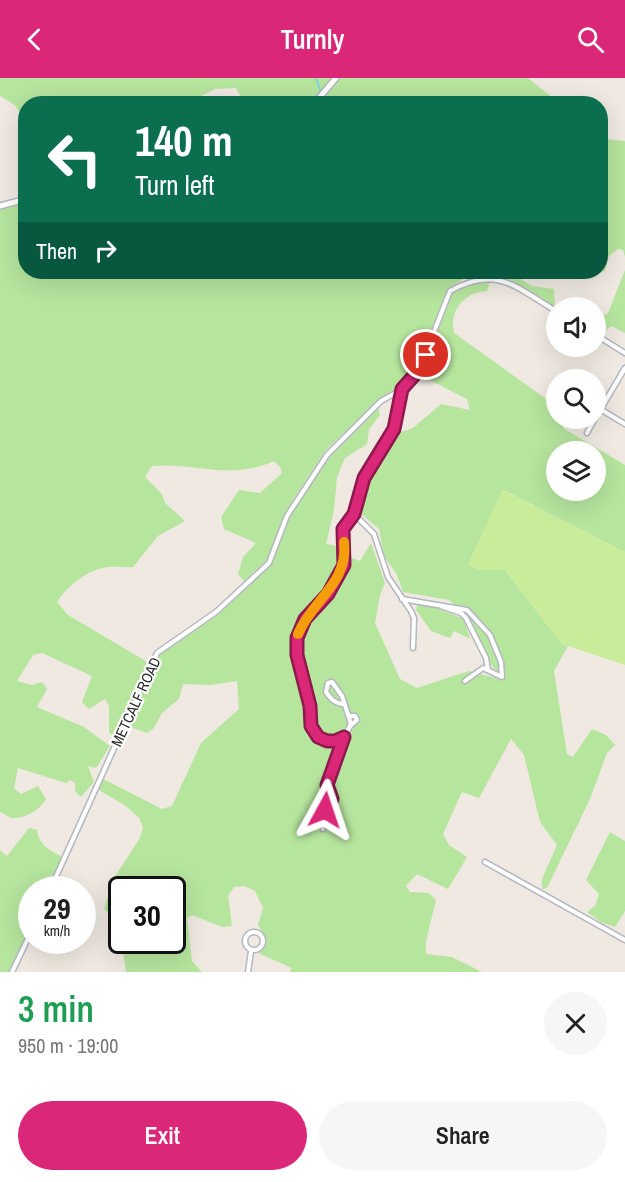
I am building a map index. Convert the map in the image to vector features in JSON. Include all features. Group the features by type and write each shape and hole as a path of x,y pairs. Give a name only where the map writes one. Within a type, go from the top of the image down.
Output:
{"street":[{"path":"322,96 336,78"},
{"path":"0,206 18,201"},
{"name":"METCALF ROAD","path":"56,876 157,652 216,612 269,563 287,516 327,454 381,401 402,389 419,370 450,291 473,281 485,279"},
{"name":"METCALF ROAD","path":"494,279 516,287 546,305"},
{"path":"606,341 625,353"},
{"path":"606,399 625,368"},
{"path":"344,737 335,741 327,741 318,737 311,726 310,706 296,646 298,632 305,619 328,594 344,565 343,529 354,514 364,478 394,429 402,389"},
{"path":"606,412 625,423"},
{"path":"587,433 589,429"},
{"path":"354,514 374,534 388,577 414,618 413,648"},
{"path":"402,599 466,610 490,635 501,662 502,677 483,668 465,681"},
{"path":"434,603 461,613 466,618 486,658 488,671"},
{"path":"323,829 325,807 332,799 327,785 350,726 342,696 332,682 328,683 326,692 329,697 337,704 343,704"},
{"path":"485,862 625,940"},
{"path":"248,972 251,951 247,946 246,938 255,932 264,940 261,948 251,951"},
{"path":"12,972 21,954"}],"green space":[{"path":"0,78 333,78 317,96 240,96 236,88 215,89 202,96 18,96 18,110 15,105 0,96"},
{"path":"340,78 528,78 550,96 324,96"},
{"path":"608,139 625,141 625,257 623,250 618,249 609,256 608,260"},
{"path":"18,204 18,279 463,279 447,289 417,369 401,388 374,405 325,451 293,500 267,560 244,581 238,574 243,557 256,543 224,529 221,517 239,490 260,493 282,473 280,467 274,461 243,470 152,466 145,477 162,494 165,503 185,521 158,536 133,567 101,568 86,574 73,584 57,602 68,615 149,663 116,737 109,733 109,706 105,699 89,709 82,702 92,676 42,653 33,655 17,681 32,685 42,682 47,689 37,707 84,727 110,746 96,768 88,766 94,782 81,797 75,791 75,783 70,780 66,783 18,768 14,788 21,794 38,786 46,799 32,813 23,817 13,818 0,812 0,208"},
{"path":"625,270 625,333 611,326 606,330 606,314"},
{"path":"505,279 520,279 532,286 554,289 554,297 546,297 546,303"},
{"path":"490,281 487,291 471,295 460,304 454,317 454,333 546,399 546,429 565,429 585,441 546,441 546,501 606,501 606,454 625,465 625,552 503,490 468,565 481,570 505,570 562,644 568,646 554,671 567,754 573,757 592,729 606,735 615,745 607,753 590,799 547,888 542,889 542,879 557,845 540,822 524,755 511,739 479,798 462,792 443,834 449,845 467,857 448,889 417,874 406,886 410,892 429,893 436,900 426,941 426,954 452,957 482,972 290,972 292,968 258,953 267,941 258,925 263,908 255,891 244,886 234,887 228,896 232,926 222,927 192,915 187,918 192,961 202,972 126,972 124,954 186,954 186,876 115,876 140,838 143,827 139,818 126,806 99,790 103,779 162,809 172,806 201,743 239,709 237,681 211,685 183,684 179,699 162,713 154,728 147,733 127,726 159,654 219,614 270,566 289,517 308,484 335,449 378,408 380,415 369,429 367,444 345,458 337,477 334,510 326,544 346,548 352,558 360,561 371,543 385,583 380,595 375,623 400,679 417,688 469,671 499,679 505,676 493,668 471,621 449,600 403,592 397,575 384,556 379,529 359,512 366,480 396,434 413,428 441,404 470,410 467,399 420,375 436,338 450,294 472,284"},
{"path":"502,490 625,552 625,665 562,644 505,570 481,570 468,565"},
{"path":"426,604 464,619 470,639 454,631 450,638 431,631 416,610 417,605"},
{"path":"29,828 37,830 40,840 46,847 63,857 54,876 18,876 19,954 11,972 0,972 0,850 7,856"},
{"path":"610,832 625,841 625,911 615,927 601,922 587,912 595,906 599,894 586,880"},
{"path":"108,897 108,912 104,909"}],"waterway":[{"path":"316,78 321,92"}],"slow traffic":[{"path":"298,634 305,619 328,594 336,581 345,562 344,542"}],"route":[{"path":"325,810 332,799 327,785 328,781 344,737 340,740 327,741 318,737 311,726 310,706 297,655 298,632 313,608 328,594 344,565 343,529 354,514 359,502 364,478 394,429 402,389 419,370 426,355"}]}
